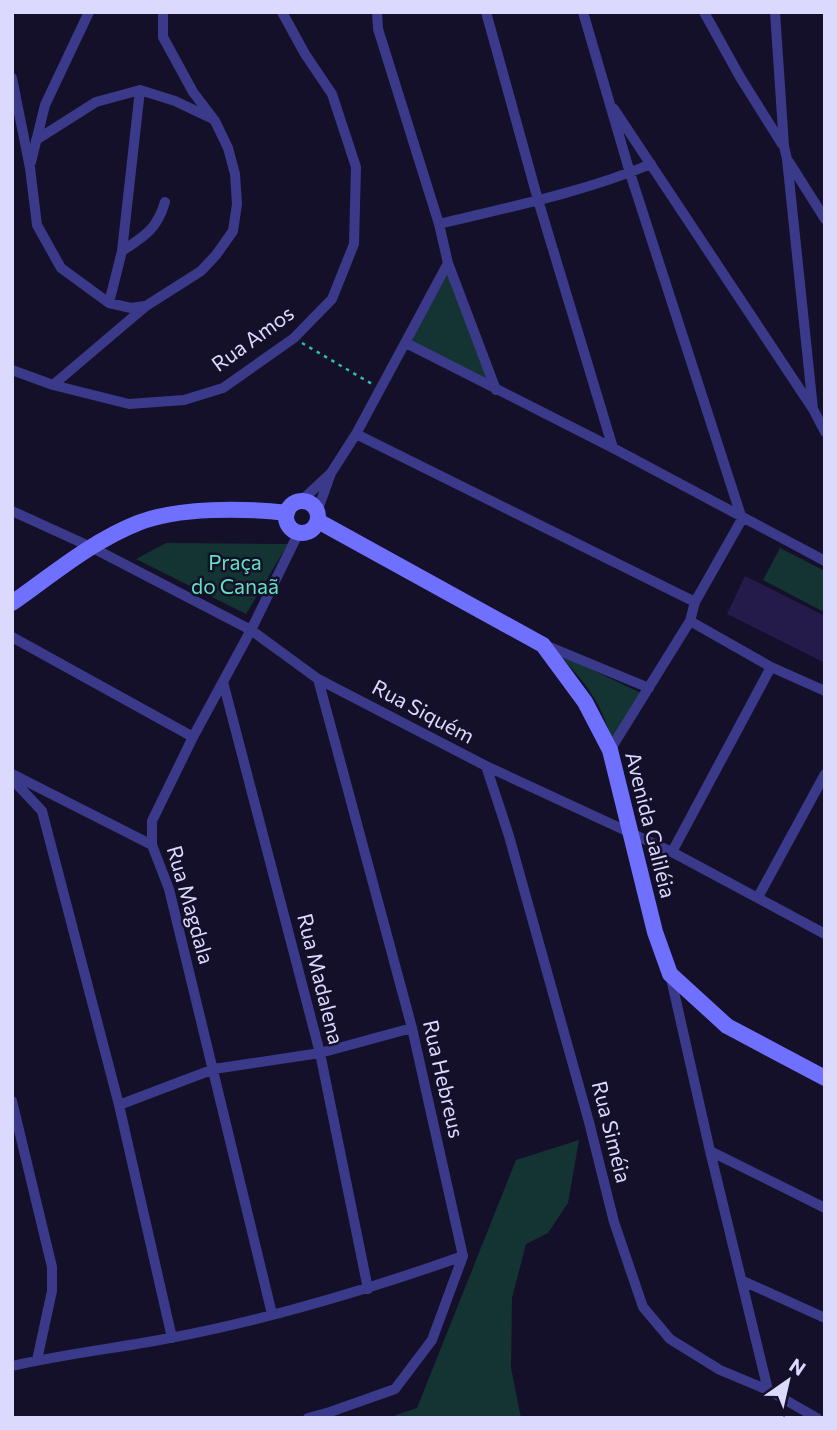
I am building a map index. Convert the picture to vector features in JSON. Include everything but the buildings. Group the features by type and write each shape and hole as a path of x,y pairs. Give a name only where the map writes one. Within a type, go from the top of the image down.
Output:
{"main road":[{"path":"301,501 311,503 318,516 310,531 299,532 289,525 287,513 292,504 301,501"},
{"path":"12,603 91,547 140,522 190,512 253,509 287,513"},
{"name":"Avenida Galiléia","path":"318,516 543,645 585,702 610,750 655,932 670,974 727,1026 825,1078"}],"street":[{"path":"30,168 45,105 89,12"},
{"path":"53,386 146,306 201,271 233,231 237,204 235,174 228,148 215,121 193,92 163,37 163,12"},
{"name":"Rua Amos","path":"12,370 53,386 129,404 184,400 223,388 294,338 331,299 354,244 356,167 332,94 305,54 282,12"},
{"path":"377,12 378,29 439,224 448,263 496,390"},
{"path":"486,12 538,200 612,448"},
{"path":"583,12 630,173 742,519 695,602 690,621 610,750"},
{"path":"704,12 740,77 784,146"},
{"path":"775,12 784,146 813,409"},
{"path":"12,78 30,168 37,225 61,268 109,303 131,308 146,306"},
{"path":"36,140 96,102 140,90 175,101 215,121"},
{"path":"109,303 122,251 140,90"},
{"path":"608,101 652,163 813,409 825,432"},
{"path":"787,159 825,219"},
{"path":"439,224 538,200 630,173 652,163"},
{"path":"122,251 147,235 160,219 165,202"},
{"path":"301,501 331,473 356,434 448,263"},
{"path":"406,343 825,561"},
{"path":"356,434 695,602"},
{"path":"318,516 331,473"},
{"name":"Rua Siquém","path":"12,511 91,547 251,630 318,678 486,766 672,852 825,934"},
{"name":"Rua Magdala","path":"272,1314 169,889 152,845 152,821 299,532"},
{"path":"690,621 771,667 825,691"},
{"path":"12,637 193,737"},
{"path":"543,645 649,688"},
{"path":"672,852 771,667"},
{"name":"Rua Hebreus","path":"318,678 412,1028 463,1256"},
{"name":"Rua Madalena","path":"223,682 320,1053 368,1289"},
{"name":"Rua Siméia","path":"486,766 517,862 590,1122 614,1222 643,1307 670,1339 720,1370 768,1390 817,1418"},
{"path":"758,897 825,774"},
{"path":"12,776 152,845"},
{"path":"12,776 42,811 119,1105 172,1338"},
{"path":"670,974 768,1390"},
{"path":"119,1105 214,1069 320,1053 412,1028"},
{"path":"12,1101 52,1267 52,1292 37,1360"},
{"path":"710,1151 825,1208"},
{"path":"12,1366 172,1338 272,1314 368,1289 463,1256"},
{"path":"308,1418 395,1389 432,1340 463,1256"},
{"path":"743,1281 825,1318"}],"path":[{"path":"294,338 381,389"}],"green space":[{"path":"448,274 489,382 410,342"},
{"name":"Praça do Canaã","path":"166,543 288,544 246,614 136,559"},
{"path":"780,548 825,571 825,606 822,611 763,580"},
{"path":"557,653 643,694 612,742 598,704"},
{"path":"579,1140 568,1203 548,1233 526,1244 512,1298 511,1368 521,1418 394,1418 417,1408 516,1160"}]}
